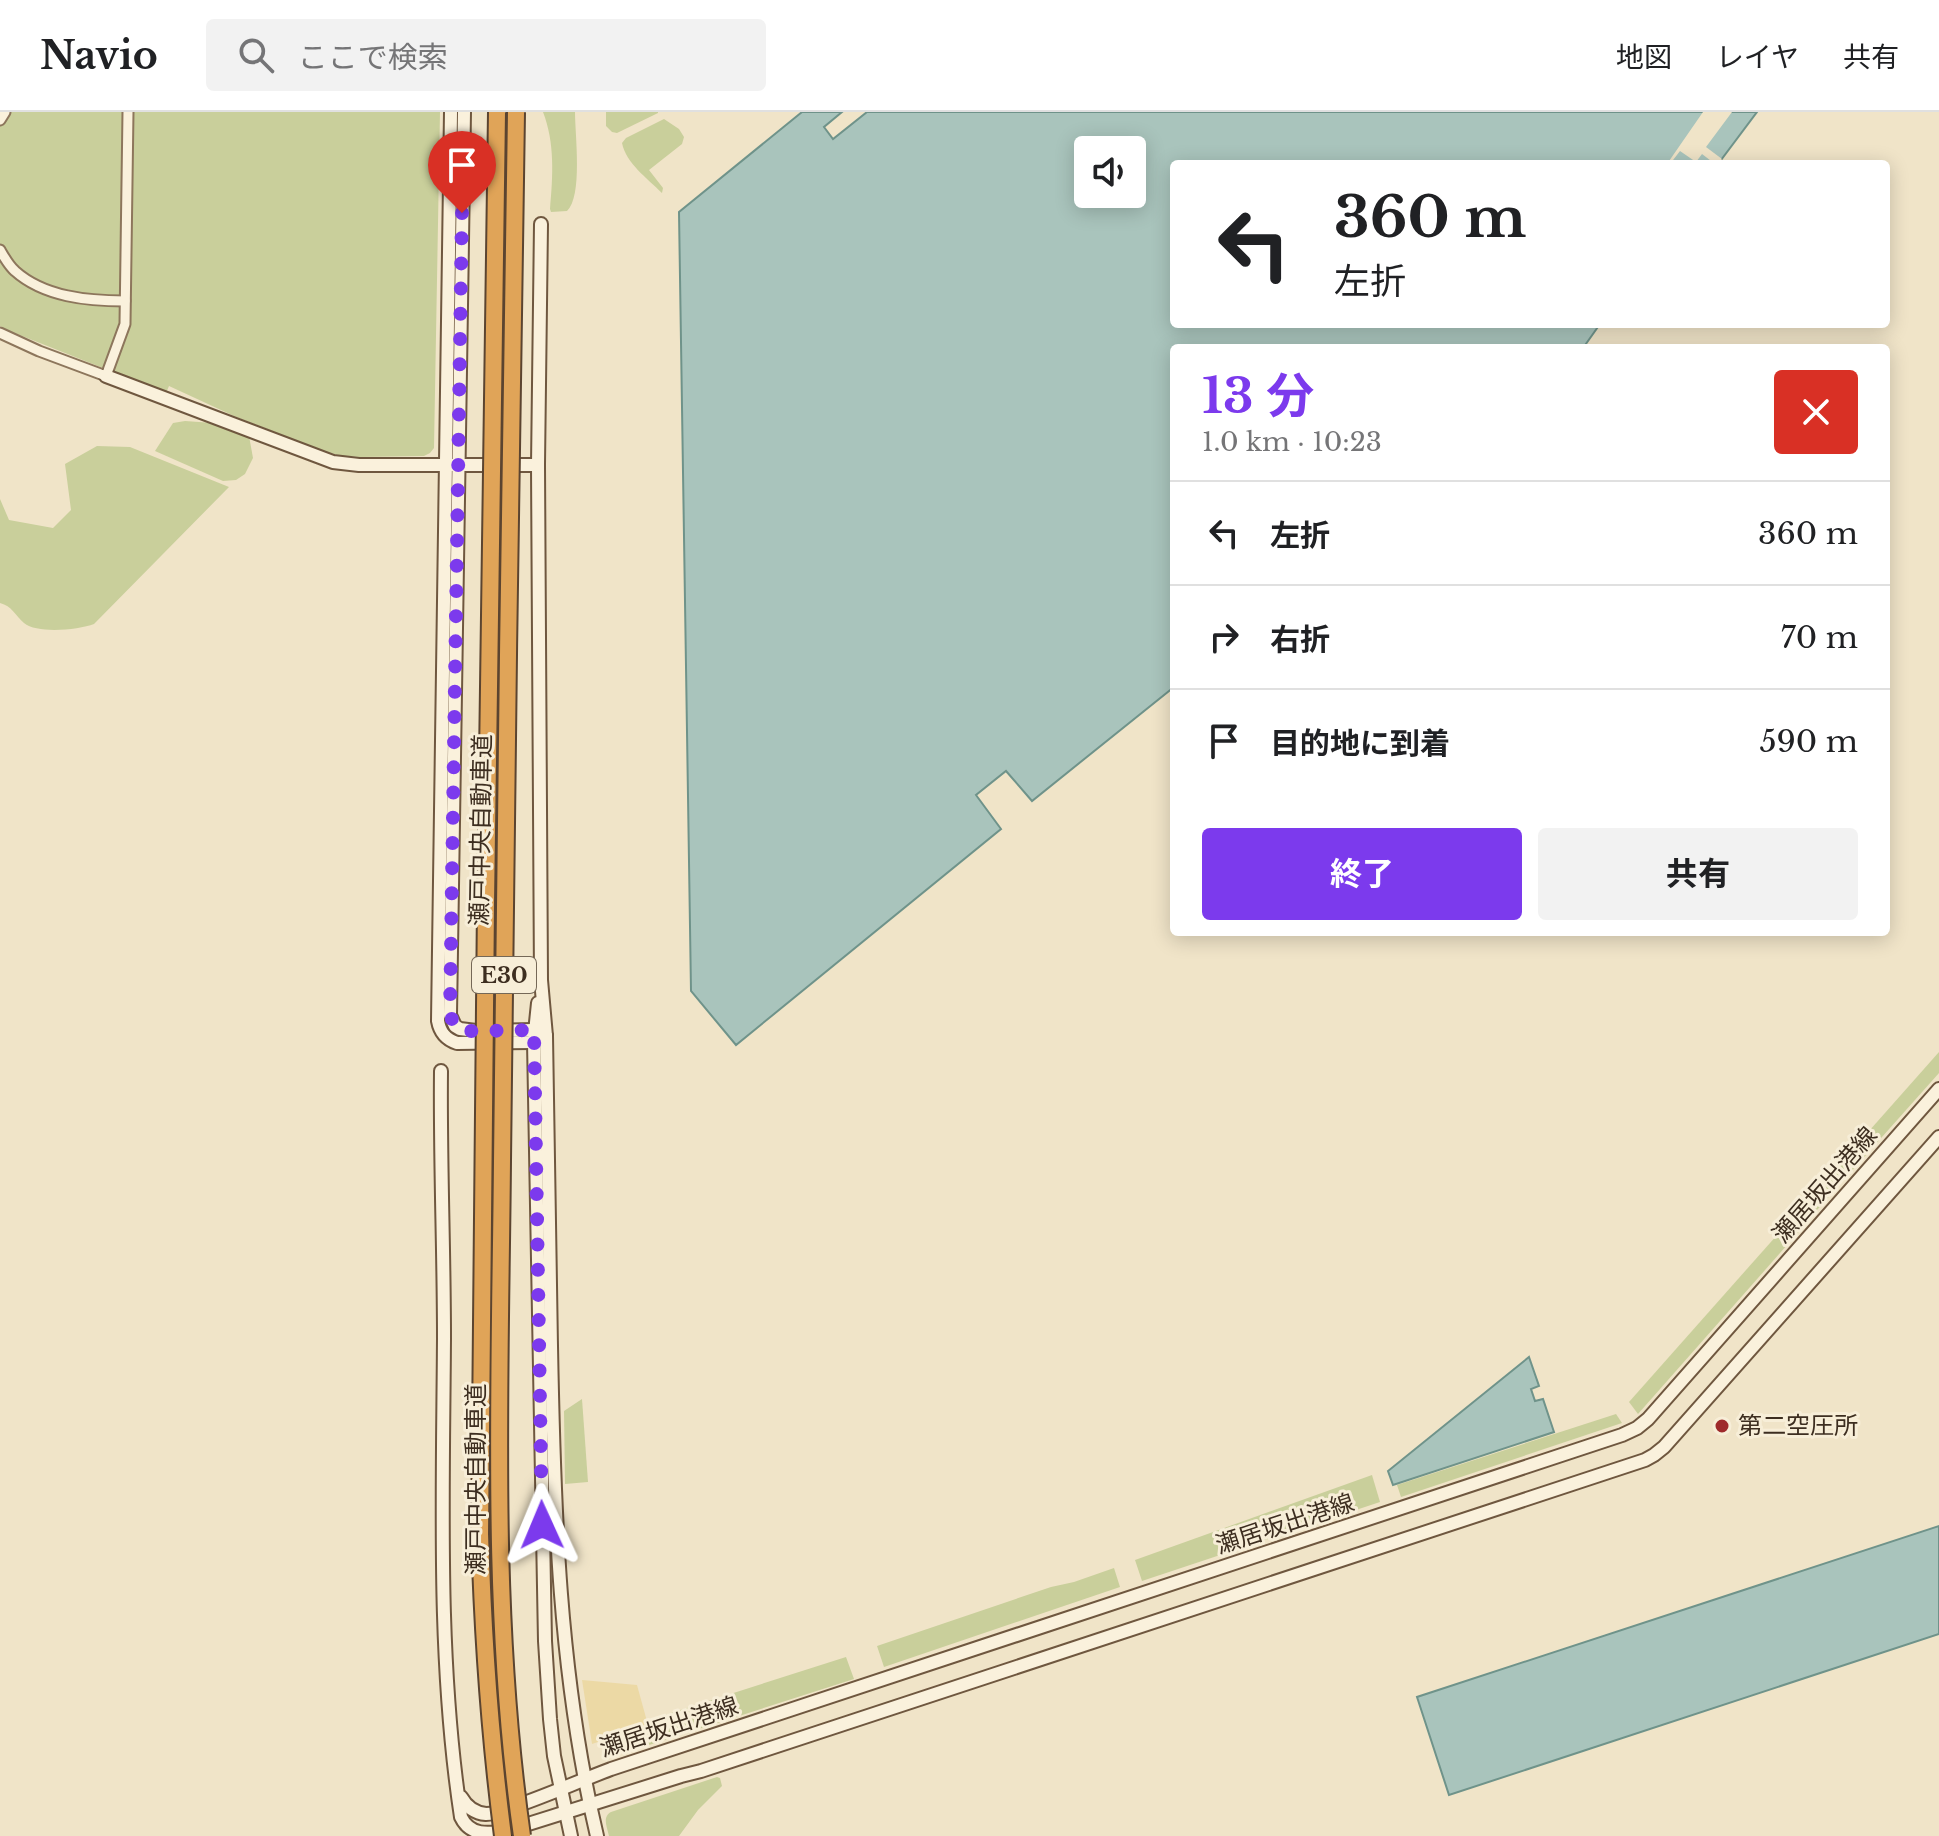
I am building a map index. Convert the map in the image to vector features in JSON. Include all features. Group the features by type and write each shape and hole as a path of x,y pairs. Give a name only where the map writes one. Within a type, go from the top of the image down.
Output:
{"highway":[{"name":"瀬戸中央自動車道","path":"497,112 480,1534 488,1708 503,1836"},
{"name":"瀬戸中央自動車道","path":"516,112 502,1059 499,1534 507,1707 522,1836"}],"street":[{"path":"0,120 5,112"},
{"path":"106,376 125,324 128,112"},
{"path":"451,112 452,465"},
{"path":"464,112 438,1021 442,1033 457,1043 538,1036"},
{"path":"541,224 538,465 541,980 538,1036 545,1641 554,1756 571,1836"},
{"path":"0,250 14,271 38,285 67,296 97,301 125,301"},
{"path":"0,333 39,351 333,462 359,465 538,465"},
{"path":"538,1036 556,1523 574,1716 597,1836"},
{"path":"441,1071 444,1298 442,1571 445,1646 458,1790"},
{"name":"瀬居坂出港線","path":"458,1790 466,1805 472,1809 495,1813 611,1769 1629,1432 1648,1419 1939,1089"},
{"name":"瀬居坂出港線","path":"458,1790 464,1824 482,1834 506,1831 701,1771 1654,1455 1939,1137"}],"green space":[{"path":"0,112 440,112 434,448 424,456 360,457 323,451 169,386 166,393 0,326"},
{"path":"543,112 575,112 577,179 567,211 551,212 550,209 551,148"},
{"path":"606,112 658,113 617,133 606,126"},
{"path":"664,119 679,129 684,137 682,144 649,170 663,188 662,193 632,164 622,143"},
{"path":"173,423 213,423 249,436 253,458 245,474 236,480 223,481 155,451"},
{"path":"97,446 130,447 229,487 94,624 58,630 38,629 24,623 0,603 0,499 9,520 53,528 71,510 65,464"},
{"path":"1939,1052 1939,1073 1817,1210 1807,1201"},
{"path":"1793,1217 1803,1227 1638,1414 1629,1402"},
{"path":"582,1399 588,1482 565,1484 564,1411"},
{"path":"1616,1414 1622,1423 1401,1497 1397,1485"},
{"path":"1372,1475 1380,1502 1142,1581 1135,1560"},
{"path":"1114,1568 1120,1587 884,1667 877,1646"},
{"path":"846,1657 854,1679 649,1745 644,1730 651,1727 649,1720"},
{"path":"717,1777 722,1786 698,1810 679,1836 609,1836 606,1819 611,1812"}],"sand":[{"path":"582,1680 637,1685 648,1725 592,1744"}],"water":[{"path":"802,112 842,112 824,127 833,139 867,112 1757,112 1721,160 1170,160 1170,328 1597,328 1586,344 1170,344 1170,690 1032,801 1006,771 976,795 1001,829 736,1045 691,991 679,212"},
{"path":"1529,1357 1539,1386 1531,1389 1535,1401 1543,1399 1554,1432 1393,1485 1388,1471"},
{"path":"1939,1526 1939,1634 1449,1795 1417,1697"}],"pier":[{"path":"1703,112 1732,112 1706,147 1721,160 1710,160 1702,154 1698,160 1693,160 1680,151 1670,160"}],"railway":[{"path":"505,112 487,1477 493,1657 511,1836"}],"place":[{"name":"第二空圧所","path":"1722,1426"}],"route":[{"path":"462,213 450,1015 455,1026 466,1031 534,1030 542,1525"}]}
